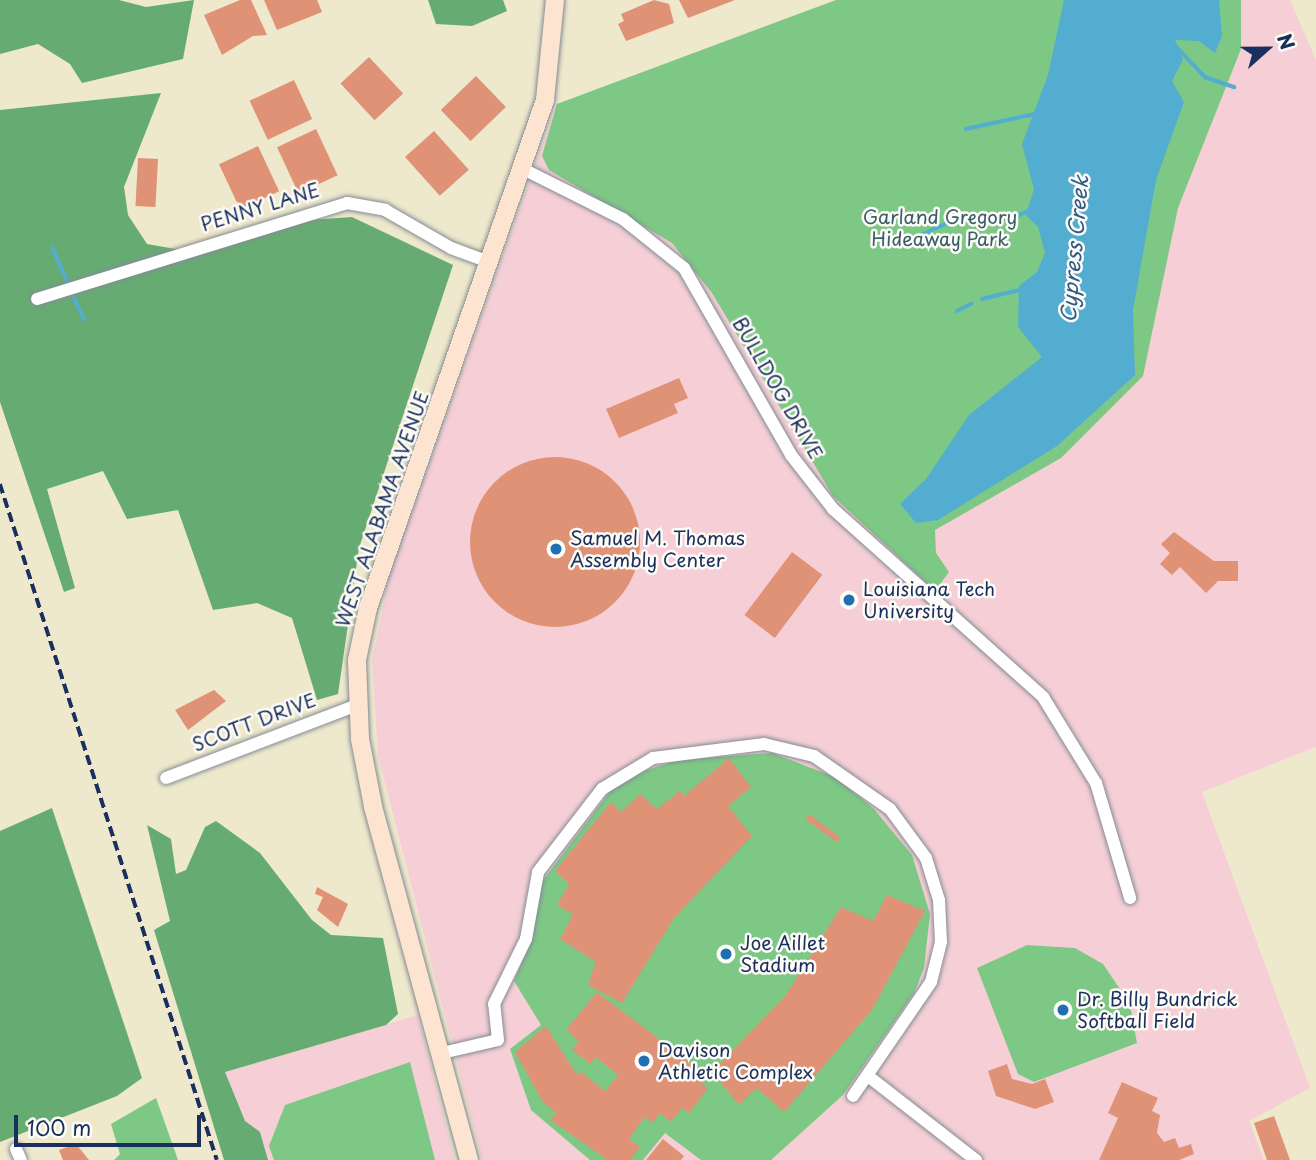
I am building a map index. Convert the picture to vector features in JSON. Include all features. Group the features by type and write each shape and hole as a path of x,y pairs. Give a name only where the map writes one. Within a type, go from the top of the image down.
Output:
{"main road":[{"name":"WEST ALABAMA AVENUE","path":"468,1160 442,1053 373,806 357,705 368,608 523,169 550,80 555,0"}],"street":[{"name":"BULLDOG DRIVE","path":"523,169 610,211 678,262 791,455 833,509 1043,697 1097,783 1130,898"},
{"name":"PENNY LANE","path":"37,299 347,203 385,210 451,248 489,262"},
{"name":"SCOTT DRIVE","path":"166,778 357,705"},
{"path":"442,1053 498,1040 495,1004 526,939 538,872 602,789 653,758 764,744 814,756 863,787 915,838 934,879 942,921 937,964 919,1002 853,1096"},
{"path":"868,1076 976,1160"}],"shaded area":[{"name":"Louisiana Tech University","path":"836,0 1290,0 1316,60 1316,747 1202,792 1310,1088 1249,1121 1264,1160 482,1160 378,756 372,660 389,577 557,104"},
{"path":"418,1015 455,1160 239,1160 213,1075"}],"green space":[{"path":"0,0 119,0 146,7 194,0 183,59 82,83 70,64 38,44 0,54"},
{"path":"428,0 503,0 507,11 472,26 436,24"},
{"name":"Garland Gregory Hideaway Park","path":"836,0 1241,0 1241,49 1178,208 1143,376 1061,458 935,530 936,553 949,572 935,591 833,496 712,293 672,243 549,170 542,156 557,104"},
{"path":"161,93 124,187 128,215 147,244 181,250 294,221 352,217 453,265 359,548 338,694 317,700 292,618 257,603 213,610 178,510 127,519 103,471 47,489 75,588 64,592 0,402 0,110"},
{"name":"Joe Aillet Stadium","path":"772,753 835,777 874,809 912,855 930,914 924,968 914,993 843,1095 771,1160 701,1160 665,1133 643,1160 590,1160 531,1110 510,1049 541,1025 514,981 533,936 541,883 615,785 632,775 678,760"},
{"path":"52,808 142,1078 117,1096 0,1142 0,831"},
{"path":"216,821 260,853 312,920 331,935 383,938 398,1014 386,1025 225,1072 245,1121 260,1132 268,1160 224,1160 154,930 170,921 147,825 171,839 176,874 186,870 205,827"},
{"name":"Dr. Billy Bundrick Softball Field","path":"1027,945 1075,948 1103,964 1130,1004 1137,1043 1034,1082 1018,1074 977,968"},
{"path":"410,1062 435,1160 274,1160 269,1146 285,1105"},
{"path":"156,1098 178,1160 114,1160 120,1154 111,1124"}],"water":[{"name":"Cypress Creek","path":"1064,0 1219,0 1222,36 1215,53 1199,41 1175,40 1183,60 1172,81 1184,102 1156,180 1133,310 1135,375 1057,446 938,520 916,523 900,504 926,479 969,415 1042,357 1018,327 1019,286 1037,272 1045,253 1038,227 1026,215 1034,189 1022,144 1048,75"}],"building":[{"path":"240,0 251,0 267,35 253,36 222,55 204,15"},
{"path":"264,0 317,0 322,12 277,30"},
{"path":"654,0 669,4 674,23 626,41 618,24 624,21 621,14"},
{"path":"679,0 735,0 688,18"},
{"path":"369,57 403,94 375,120 340,84"},
{"path":"476,76 506,107 471,141 441,110"},
{"path":"294,80 312,119 268,140 250,101"},
{"path":"316,129 338,175 299,193 277,147"},
{"path":"434,131 469,170 440,196 405,157"},
{"path":"258,146 279,191 240,209 219,164"},
{"path":"138,158 158,159 155,207 135,206"},
{"path":"679,378 688,398 674,404 678,413 619,438 606,409"},
{"name":"Samuel M. Thomas Assembly Center","path":"555,457 588,463 615,482 634,509 640,542 634,575 615,602 588,621 555,627 522,621 495,602 476,575 470,542 476,509 495,482 522,463"},
{"path":"1174,532 1214,561 1238,561 1238,581 1218,581 1206,593 1180,567 1172,575 1160,564 1170,553 1161,544"},
{"path":"792,552 822,575 775,638 744,615"},
{"path":"214,690 226,701 188,730 175,710"},
{"path":"729,758 751,787 728,806 752,836 674,918 622,1003 588,985 596,962 560,939 573,914 557,905 569,884 555,871 611,802 621,812 640,794 657,809 680,791 684,796"},
{"path":"809,814 840,837 837,842 805,819"},
{"path":"317,887 348,904 338,927 317,910 323,897 315,894"},
{"path":"887,895 925,911 872,1010 784,1112 757,1088 739,1105 712,1072 786,995 841,907 873,921"},
{"path":"597,992 705,1074 700,1081 708,1088 689,1113 682,1108 671,1122 660,1113 652,1123 645,1117 629,1139 640,1147 630,1160 608,1160 550,1120 556,1113 543,1102 515,1052 546,1026 577,1075 580,1071 605,1091 618,1075 596,1057 590,1064 572,1050 579,1041 566,1030"},
{"path":"1007,1064 1012,1079 1032,1084 1045,1079 1054,1102 1035,1109 996,1096 988,1071"},
{"path":"1122,1082 1158,1098 1152,1111 1160,1115 1157,1133 1164,1142 1175,1138 1179,1148 1191,1144 1194,1154 1179,1160 1099,1160 1118,1118 1108,1113"},
{"path":"1274,1116 1290,1160 1267,1160 1254,1123"},
{"path":"663,1139 684,1156 681,1160 646,1160"},
{"path":"76,1144 89,1160 63,1160 59,1150"}],"waterway":[{"path":"1173,43 1205,77 1234,87"},
{"path":"966,129 1035,114"},
{"path":"919,236 958,218 1013,218 1030,210"},
{"path":"53,248 69,285"},
{"path":"982,299 1024,289"},
{"path":"72,292 84,319"},
{"path":"957,311 971,304"}],"railway":[{"path":"0,484 217,1160"}],"place":[{"name":"Samuel M. Thomas Assembly Center","path":"556,549"},
{"name":"Louisiana Tech University","path":"849,600"},
{"name":"Joe Aillet Stadium","path":"726,954"},
{"name":"Dr. Billy Bundrick Softball Field","path":"1063,1010"},
{"name":"Davison Athletic Complex","path":"644,1061"}]}
